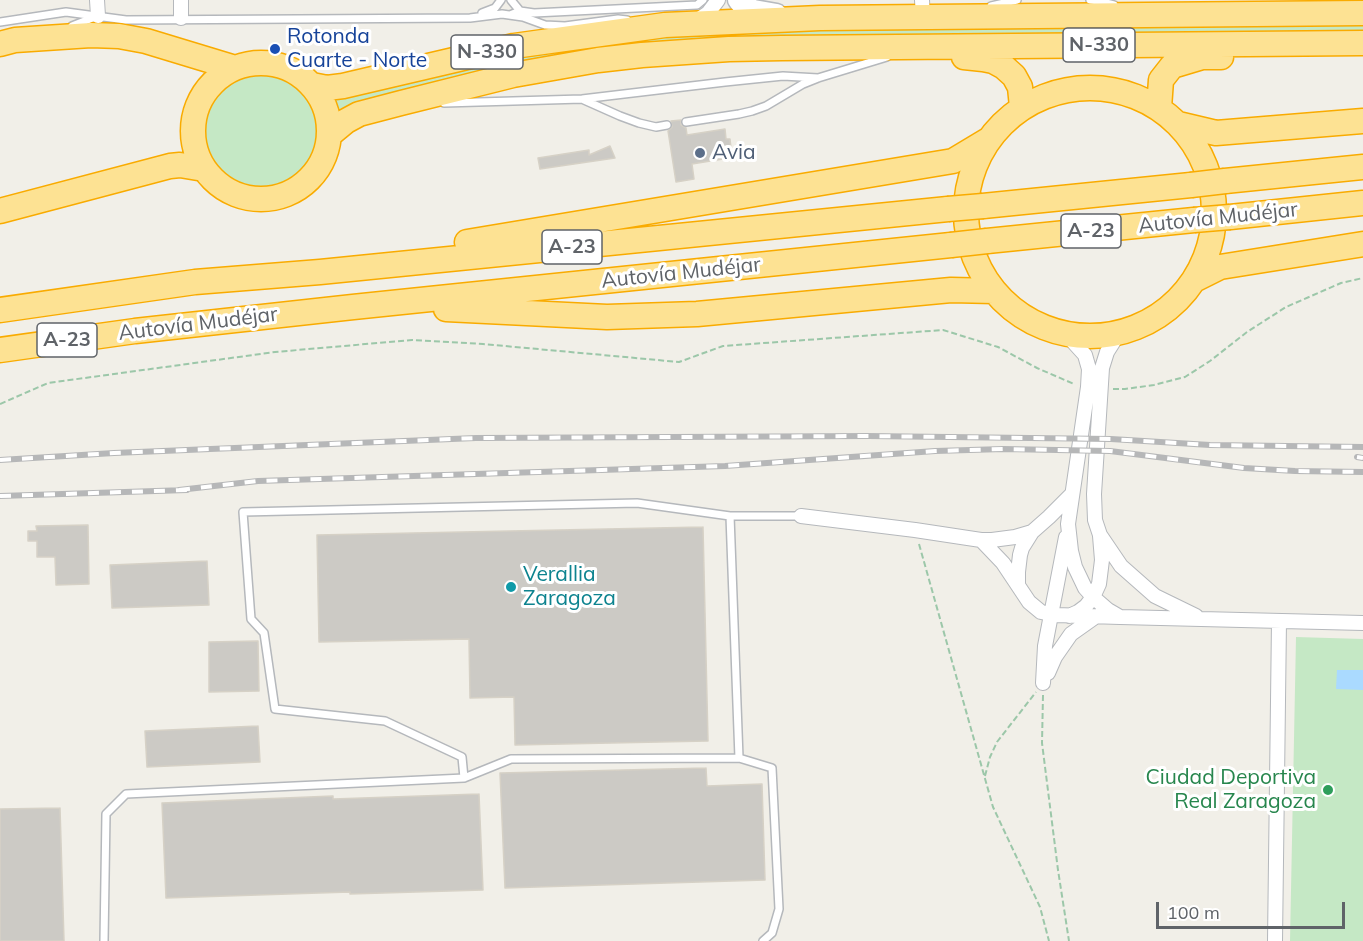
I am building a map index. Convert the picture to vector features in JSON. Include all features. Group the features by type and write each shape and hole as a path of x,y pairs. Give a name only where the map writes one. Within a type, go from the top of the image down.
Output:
{"highway":[{"name":"N-330","path":"312,85 327,88 343,86 514,46 665,25 820,18 869,9 922,8 965,16 1142,15 1232,7 1363,13"},
{"path":"5,35 119,36 156,44 234,68"},
{"name":"N-330","path":"329,135 359,114 513,75 598,60 685,52 729,49 1363,43"},
{"path":"835,48 859,57 962,57 993,61 1005,67 1014,76 1020,87 1022,107"},
{"path":"1159,108 1161,80 1172,66 1202,57 1363,56"},
{"path":"259,62 279,65 297,72 312,85 322,100 328,117 329,135 326,153 317,170 304,184 279,197 251,199 233,193 217,183 204,169 196,153 193,119 198,103 207,88 219,76 234,68 259,62"},
{"path":"1099,87 1130,94 1159,108 1178,124 1191,140 1202,158 1212,185 1214,228 1207,255 1194,280 1179,299 1162,314 1119,333 1101,336 1065,334 1026,318 994,291 975,260 969,239 966,202 969,180 988,140 1003,122 1022,107 1051,93 1067,89 1099,87"},
{"path":"1178,124 1216,133 1363,121"},
{"path":"195,282 316,263 391,255 953,161 988,140"},
{"path":"0,211 170,166 180,165 204,169"},
{"name":"Autovía Mudéjar","path":"0,310 195,282 948,210 1363,167"},
{"name":"Autovía Mudéjar","path":"0,350 353,306 1363,203"},
{"path":"1194,280 1220,267 1363,244"},
{"path":"353,306 381,311 433,308 607,317 697,314 951,290 994,291"}],"street":[{"path":"97,0 98,16"},
{"path":"181,0 181,18"},
{"path":"691,24 702,19 718,0"},
{"path":"736,0 767,12 820,18"},
{"path":"1043,683 1046,646 1094,388 1104,358 1119,333"},
{"path":"1065,334 1085,355 1094,388 1095,520 1100,535 1121,566 1138,582 1155,596 1200,619"},
{"path":"1019,588 1018,572 1022,548 1032,532 1073,493"},
{"path":"801,516 981,540 1004,539 1032,532"},
{"path":"1068,524 1075,567 1085,588 1108,610 1120,617"},
{"path":"1066,616 1082,610 1093,597 1099,584 1101,576 1100,535"},
{"path":"981,540 1003,562 1033,607 1052,615 1363,623"},
{"path":"1043,683 1055,657 1071,634 1095,617"},
{"path":"1275,941 1279,621"}],"lane":[{"path":"470,18 495,8 501,0"},
{"path":"511,0 520,11"},
{"path":"508,15 520,11 534,13 697,5 703,0"},
{"path":"965,16 1017,0"},
{"path":"1090,0 1142,15"},
{"path":"5,35 66,12 126,20 470,18 502,14 523,17 545,25 565,26 618,19 665,25"},
{"path":"67,27 98,16"},
{"path":"5,35 57,29"},
{"path":"686,122 752,111 818,78 887,57"},
{"path":"401,103 582,99 771,77 818,78"},
{"path":"582,99 639,123 656,127 667,125"},
{"path":"464,778 462,757 385,722 275,709 264,633 250,619 243,512 637,502 730,516 801,516"},
{"path":"730,516 739,758"},
{"path":"104,941 106,814 126,794 464,778 511,759 739,758 772,768 779,909 772,933 764,941"}],"path":[{"path":"0,404 48,383 275,352 412,340 483,344 679,362 723,346 943,330 998,347 1071,384 1094,388 1125,389 1185,377 1286,307 1341,283 1363,278"},
{"path":"915,530 993,807 1040,907 1049,941"},
{"path":"984,777 997,742 1043,683"},
{"path":"1043,683 1042,743 1069,941"}],"green space":[{"path":"1363,24 1363,36 871,39 421,88 339,109 336,108 333,100 405,79 565,45 769,25"},
{"path":"261,72 283,77 302,89 314,108 319,130 314,152 302,171 283,183 261,188 239,183 220,171 208,152 203,130 208,108 220,89 239,77"},
{"name":"Ciudad Deportiva Real Zaragoza","path":"1296,637 1363,639 1363,941 1290,941"}],"water":[{"path":"1337,670 1363,670 1363,690 1336,689"}],"building":[{"name":"Avia","path":"681,120 681,125 686,128 687,135 725,129 726,139 730,139 731,148 728,149 729,158 692,164 694,179 676,182 668,131 672,127 671,121"},
{"path":"610,146 615,158 540,169 538,158 589,150 589,155"},
{"path":"88,525 89,584 56,585 55,557 37,557 37,541 28,541 28,531 37,531 36,526"},
{"name":"Verallia Zaragoza","path":"703,527 708,741 515,745 514,697 470,698 469,639 319,642 317,535"},
{"path":"207,561 209,605 112,608 110,565"},
{"path":"258,641 259,691 209,692 209,642"},
{"path":"258,726 260,762 147,767 145,731"},
{"path":"706,768 707,786 762,784 765,880 505,888 500,773"},
{"path":"479,794 483,890 166,898 162,803 333,796 333,799"},
{"path":"60,808 64,941 0,941 0,809"}],"railway":[{"path":"0,460 476,438 868,436 1111,439 1210,445 1363,447"},
{"path":"179,490 258,481 725,466 935,451 1004,449 1110,451 1244,468 1363,472"},
{"path":"1357,457 1363,458"},
{"path":"0,496 187,490"}],"place":[{"name":"Rotonda Cuarte - Norte","path":"275,49"},
{"name":"Avia","path":"700,153"},
{"name":"Verallia Zaragoza","path":"511,587"},
{"name":"Ciudad Deportiva Real Zaragoza","path":"1328,790"}]}
